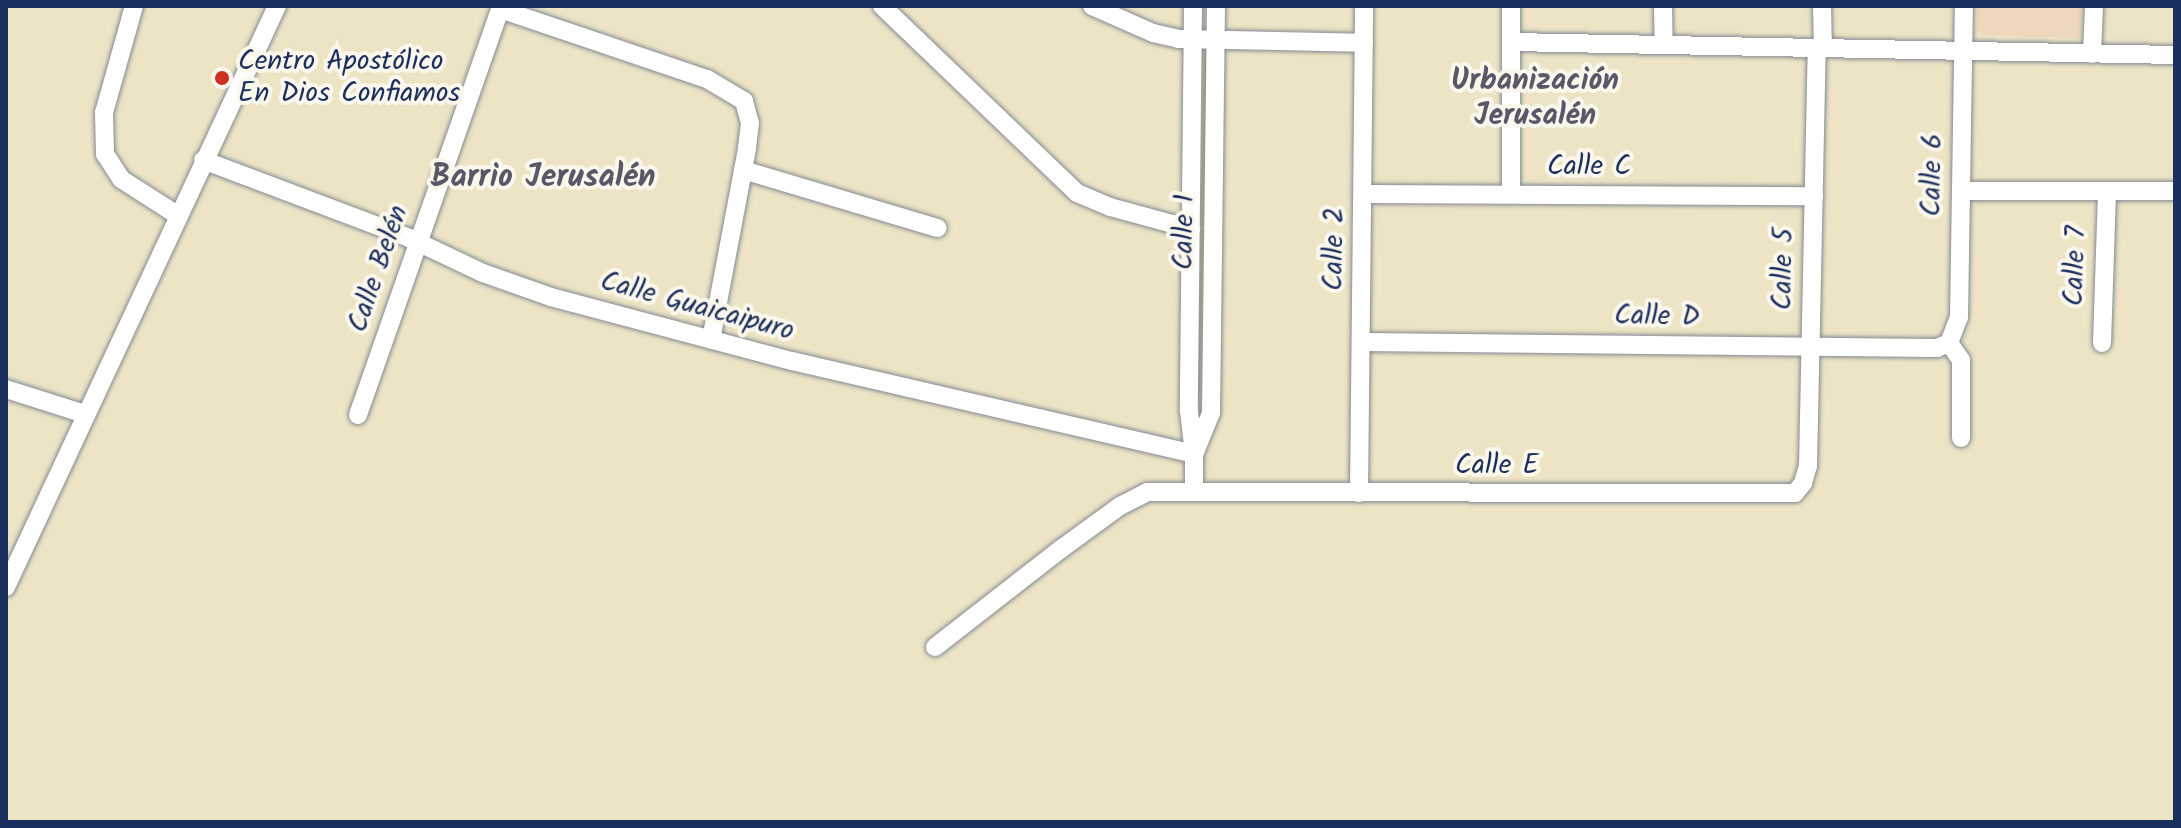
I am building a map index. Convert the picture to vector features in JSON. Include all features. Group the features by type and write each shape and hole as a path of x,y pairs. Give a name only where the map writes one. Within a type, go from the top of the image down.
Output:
{"street":[{"path":"134,6 104,113 105,154 121,179 177,215"},
{"path":"6,587 277,6"},
{"path":"882,6 1077,193 1110,207 1191,229"},
{"path":"1092,6 1153,33 1192,40 1364,43"},
{"name":"Calle 1","path":"1193,6 1189,411 1194,491"},
{"name":"Calle 1","path":"1194,454 1211,413 1216,6"},
{"name":"Calle 2","path":"1359,493 1364,6"},
{"path":"1511,6 1511,194"},
{"path":"1663,6 1664,45"},
{"name":"Calle 5","path":"1799,490 1808,466 1822,6"},
{"name":"Calle 6","path":"1949,343 1959,317 1964,6"},
{"path":"2092,54 2094,6"},
{"path":"500,8 707,79 736,93 748,109 750,123 743,170 711,340"},
{"name":"Calle Belén","path":"358,415 500,8"},
{"path":"1511,42 2175,55"},
{"name":"Calle Guaicaipuro","path":"203,160 418,242 515,286 711,340 1194,454"},
{"path":"743,170 938,228"},
{"path":"1961,191 2175,191"},
{"name":"Calle 7","path":"2102,343 2107,191"},
{"name":"Calle C","path":"1363,194 1814,196"},
{"name":"Calle D","path":"1362,342 1937,348 1949,343"},
{"path":"1949,343 1961,360 1961,438"},
{"path":"6,389 85,414"},
{"name":"Calle E","path":"935,647 1061,549 1136,496 1159,490 1784,495 1799,490"}],"shaded area":[{"path":"1977,6 2082,6 2081,38 1982,35 1977,30"}],"green space":[{"path":"1204,50 1207,54 1200,394 1198,393"}],"place":[{"name":"Centro Apostólico En Dios Confiamos","path":"222,78"}],"district":[{"name":"Urbanización Jerusalén","path":"1535,98"},
{"name":"Barrio Jerusalén","path":"543,178"}]}
